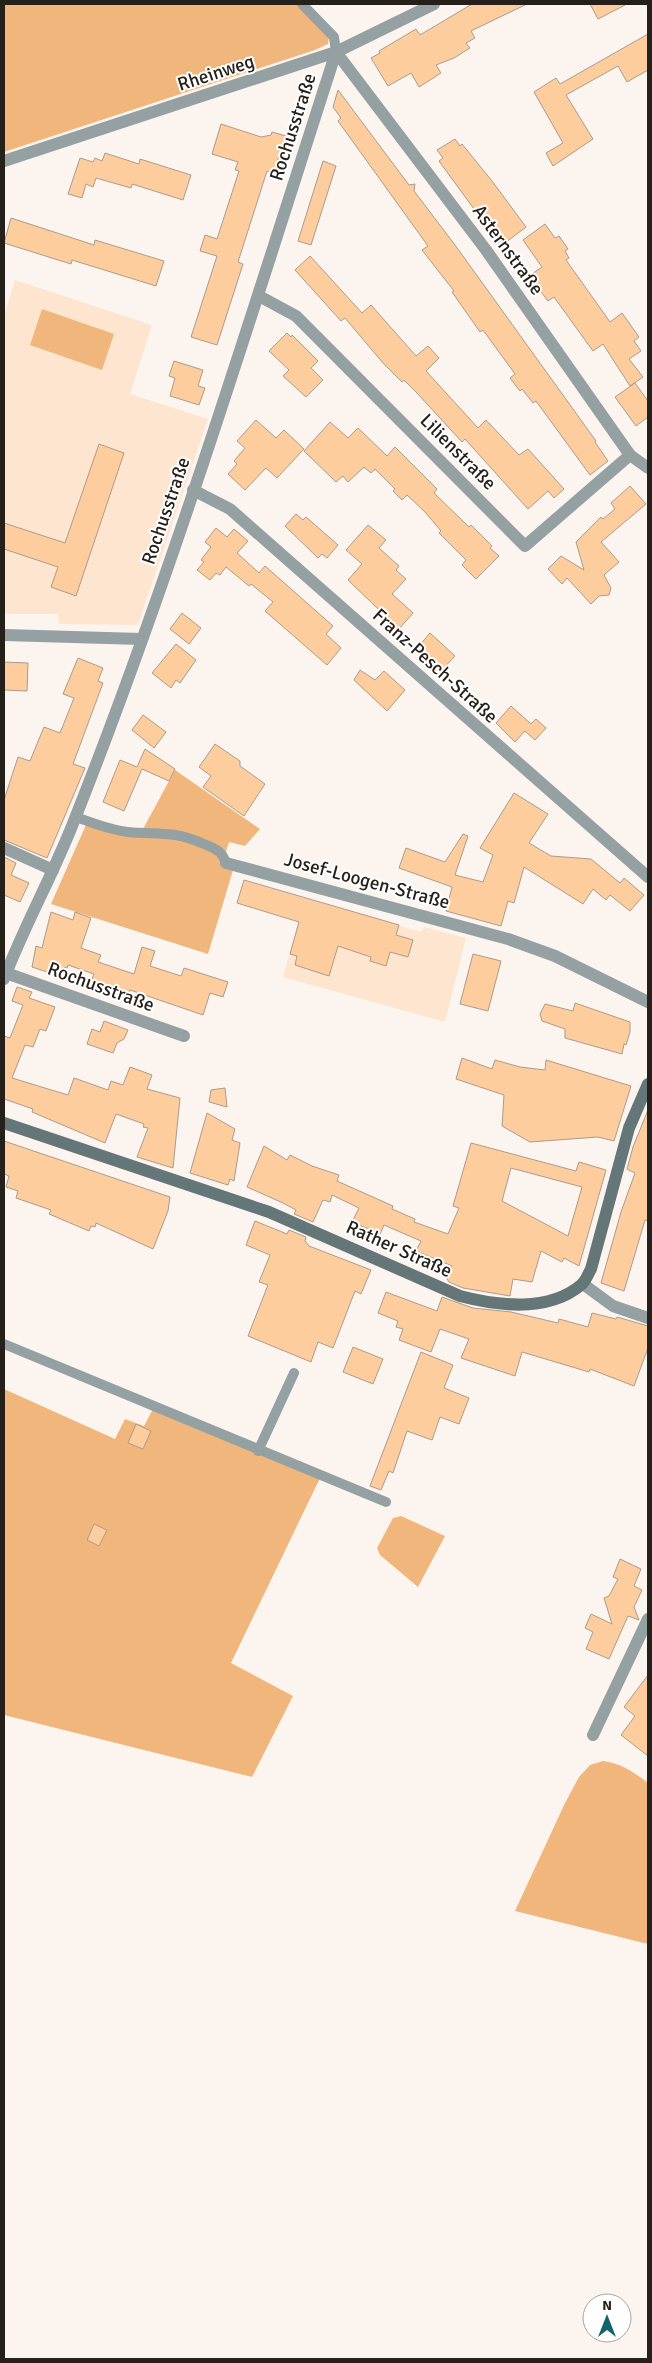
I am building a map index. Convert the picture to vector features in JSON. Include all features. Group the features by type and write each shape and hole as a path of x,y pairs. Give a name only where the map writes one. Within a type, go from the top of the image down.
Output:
{"main road":[{"path":"582,1284 592,1269 629,1128 648,1084"},
{"name":"Rather Straße","path":"4,1123 269,1212 460,1296 482,1302 511,1304 550,1301 568,1294 582,1284"}],"street":[{"name":"Rheinweg","path":"4,162 336,52 434,4"},
{"name":"Rochusstraße","path":"184,1036 5,976 76,817 141,639 259,296 336,52"},
{"name":"Asternstraße","path":"336,52 486,250 630,455 648,468"},
{"name":"Lilienstraße","path":"259,296 296,316 525,546 630,455"},
{"name":"Franz-Pesch-Straße","path":"193,490 230,509 648,877"},
{"path":"4,635 141,639"},
{"path":"4,848 53,870"},
{"name":"Josef-Loogen-Straße","path":"226,863 508,939 555,956 648,1002"},
{"path":"582,1284 613,1306 648,1318"},
{"path":"593,1735 648,1619"}],"lane":[{"path":"302,4 334,37 336,52"},
{"name":"Josef-Loogen-Straße","path":"76,817 128,832 170,832 188,837 223,854 226,863"},
{"path":"4,1344 258,1451 386,1502"},
{"path":"258,1451 294,1373"}],"shaded area":[{"path":"4,4 299,4 329,35 328,44 315,50 4,152"},
{"path":"15,280 152,325 130,394 208,419 138,625 59,624 58,614 4,614 4,315"},
{"path":"42,309 114,334 102,370 30,345"},
{"path":"175,770 260,829 245,846 229,842 221,867 233,870 208,954 51,904 89,818 117,827 143,829"},
{"path":"322,903 421,932 424,927 466,938 445,1022 283,977 300,916"},
{"path":"4,1389 115,1439 125,1419 144,1426 153,1409 321,1476 231,1663 293,1696 252,1777 4,1715"},
{"path":"401,1516 445,1536 418,1587 380,1555 377,1548 393,1518"},
{"path":"603,1761 627,1769 648,1783 648,1944 515,1911 579,1777 590,1765"}],"building":[{"path":"472,4 527,4 471,31 475,38 466,43 470,48 454,58 436,65 441,73 419,87 411,73 388,86 371,58 380,53 379,51 416,29 420,35"},
{"path":"590,4 627,4 598,19"},
{"path":"648,34 648,70 627,82 618,66 566,95 593,139 553,166 546,153 563,143 534,92 556,78 560,84"},
{"path":"338,90 409,185 415,184 414,191 596,441 608,461 590,475 536,401 533,403 510,378 515,374 483,330 480,332 452,292 454,291 422,250 428,246 338,121 341,118 333,107"},
{"path":"221,124 261,137 271,135 272,132 286,136 273,174 267,171 238,262 243,264 217,345 191,337 217,256 200,251 205,235 217,239 239,171 235,170 238,162 212,154"},
{"path":"455,139 460,146 462,144 492,181 526,227 501,246 439,161 443,158 437,150"},
{"path":"105,153 139,164 140,159 191,175 183,200 132,184 131,188 96,178 93,187 86,184 82,198 68,194 80,158 93,162 95,158 102,161"},
{"path":"323,161 336,166 311,245 298,241"},
{"path":"11,218 94,245 95,240 164,261 156,286 72,260 71,264 4,243"},
{"path":"545,224 555,238 559,236 568,249 565,251 569,258 566,260 610,322 622,313 639,337 634,341 641,351 629,359 643,377 630,386 603,344 593,351 554,297 548,301 529,276 542,267 523,240"},
{"path":"310,256 362,313 371,305 416,356 428,346 439,358 426,371 478,428 486,420 519,455 528,449 564,489 554,498 548,491 528,509 465,439 462,442 404,380 402,382 383,363 345,318 341,321 295,270"},
{"path":"287,333 291,337 292,335 318,361 311,368 323,380 306,397 283,376 289,370 269,351"},
{"path":"174,361 203,370 198,386 205,388 199,405 170,396 175,378 169,376"},
{"path":"635,383 648,401 648,417 636,426 615,397"},
{"path":"256,420 276,438 284,430 304,449 277,478 266,468 245,490 228,474 237,464 234,461 245,448 237,441"},
{"path":"330,422 348,438 358,428 387,456 395,447 437,489 434,493 469,527 471,525 492,546 490,548 499,556 476,579 462,565 466,560 439,533 441,531 425,512 407,495 402,500 393,491 395,489 375,469 371,473 364,467 348,482 343,476 336,482 304,451"},
{"path":"99,444 124,453 76,596 51,587 58,567 4,549 4,523 65,543"},
{"path":"630,486 646,504 601,542 619,562 604,575 611,588 609,595 599,596 591,604 567,578 562,584 548,569 561,556 584,570 576,542 601,517 603,519 615,509 611,503"},
{"path":"296,514 303,520 306,517 338,545 327,558 322,554 318,558 285,526"},
{"path":"368,525 386,540 379,548 399,566 396,570 406,579 392,594 413,613 399,629 348,580 362,564 346,550"},
{"path":"216,528 227,537 234,529 248,541 237,553 259,573 265,566 333,626 326,634 341,648 327,665 265,611 273,602 251,584 249,586 226,567 220,575 216,573 210,580 197,570 204,562 201,560 211,547 205,542"},
{"path":"182,613 201,628 189,644 170,629"},
{"path":"430,633 455,656 439,673 421,657 425,652 419,646"},
{"path":"176,644 196,660 180,683 176,680 171,688 152,673"},
{"path":"78,658 103,668 98,681 103,683 73,764 85,768 47,858 4,840 4,800 18,757 30,761 44,727 60,733 74,698 63,694"},
{"path":"4,662 28,663 27,691 4,690"},
{"path":"360,670 375,680 384,671 405,690 387,711 354,680"},
{"path":"511,706 531,724 536,719 546,728 535,740 525,731 515,742 496,723"},
{"path":"143,715 166,732 154,748 132,730"},
{"path":"215,744 240,761 240,766 265,784 244,816 203,787 211,776 199,767"},
{"path":"145,749 175,769 169,781 142,769 124,811 103,802 120,760 137,767"},
{"path":"514,793 548,814 529,843 551,856 591,859 620,883 624,878 644,895 630,911 610,895 606,900 593,889 583,904 524,867 514,903 508,901 501,926 446,911 452,887 399,868 406,848 445,862 463,834 468,836 455,875 483,882 493,855 480,848"},
{"path":"4,857 16,863 11,875 29,883 20,902 4,895"},
{"path":"244,880 399,925 396,935 413,940 408,957 390,952 386,966 370,961 371,957 338,946 329,976 295,965 297,956 290,954 299,922 237,903"},
{"path":"51,912 73,920 75,912 91,918 81,948 101,955 98,962 134,974 142,947 155,951 150,966 181,976 184,968 228,982 223,997 210,993 203,1015 130,990 129,993 112,987 110,993 89,986 94,974 68,965 67,968 65,967 62,977 32,967 36,946 42,948"},
{"path":"473,954 501,961 488,1011 460,1004"},
{"path":"17,987 32,992 29,998 55,1007 46,1031 40,1029 33,1047 25,1045 12,1078 68,1095 74,1078 108,1090 111,1081 123,1085 130,1067 152,1075 147,1089 180,1098 173,1168 137,1157 148,1128 143,1127 144,1124 116,1114 105,1143 32,1112 33,1109 4,1099 4,1036 10,1038 23,1005 12,1001"},
{"path":"575,1003 630,1022 630,1032 626,1045 624,1044 622,1054 565,1038 565,1029 542,1021 540,1014 545,1004 573,1011"},
{"path":"104,1021 128,1030 124,1039 117,1043 113,1053 87,1044 92,1029 100,1032"},
{"path":"462,1058 492,1069 495,1060 520,1067 545,1070 546,1060 631,1086 614,1141 598,1137 530,1142 502,1126 504,1095 456,1079"},
{"path":"225,1088 227,1107 209,1102 211,1090"},
{"path":"648,1110 648,1221 645,1220 624,1291 601,1283 621,1212 635,1173 627,1169 633,1147"},
{"path":"207,1113 235,1129 232,1140 240,1143 234,1181 230,1179 228,1185 190,1173"},
{"path":"4,1141 170,1197 168,1211 153,1249 96,1223 95,1227 91,1226 89,1231 49,1214 51,1210 16,1198 18,1191 6,1187 9,1176 4,1174"},
{"path":"471,1143 576,1171 579,1162 606,1170 579,1266 564,1258 562,1262 541,1251 532,1282 513,1279 510,1296 463,1288 449,1282 447,1279 452,1266 416,1251 421,1241 384,1225 380,1234 352,1222 359,1208 332,1195 330,1202 323,1200 313,1222 294,1214 296,1210 283,1203 247,1187 264,1146 287,1160 290,1155 312,1166 339,1175 337,1181 393,1206 392,1209 415,1219 414,1222 448,1234 459,1208 453,1206","holes":["511,1168 582,1187 568,1236 502,1201"]},
{"path":"255,1221 287,1234 289,1230 306,1237 305,1241 309,1246 371,1270 361,1294 355,1291 333,1348 318,1342 311,1362 248,1336 268,1285 259,1282 270,1255 246,1245"},
{"path":"386,1292 437,1311 442,1297 473,1308 511,1312 558,1323 559,1319 588,1327 592,1313 616,1319 617,1317 648,1326 648,1348 634,1386 590,1369 589,1372 522,1352 515,1376 461,1358 469,1339 440,1329 431,1352 399,1340 403,1329 396,1327 398,1321 378,1313"},
{"path":"353,1347 383,1359 373,1384 343,1372"},
{"path":"421,1352 453,1365 444,1388 469,1398 459,1424 440,1417 432,1440 407,1431 393,1473 389,1471 381,1490 370,1486"},
{"path":"136,1424 151,1431 143,1449 128,1443"},
{"path":"94,1524 107,1530 99,1546 87,1540"},
{"path":"620,1559 641,1569 634,1586 642,1590 634,1607 639,1620 628,1616 609,1659 586,1649 593,1632 585,1628 591,1614 612,1624 604,1598 609,1596 618,1579 613,1577"},
{"path":"648,1675 648,1756 621,1735 635,1716 624,1707"}]}
